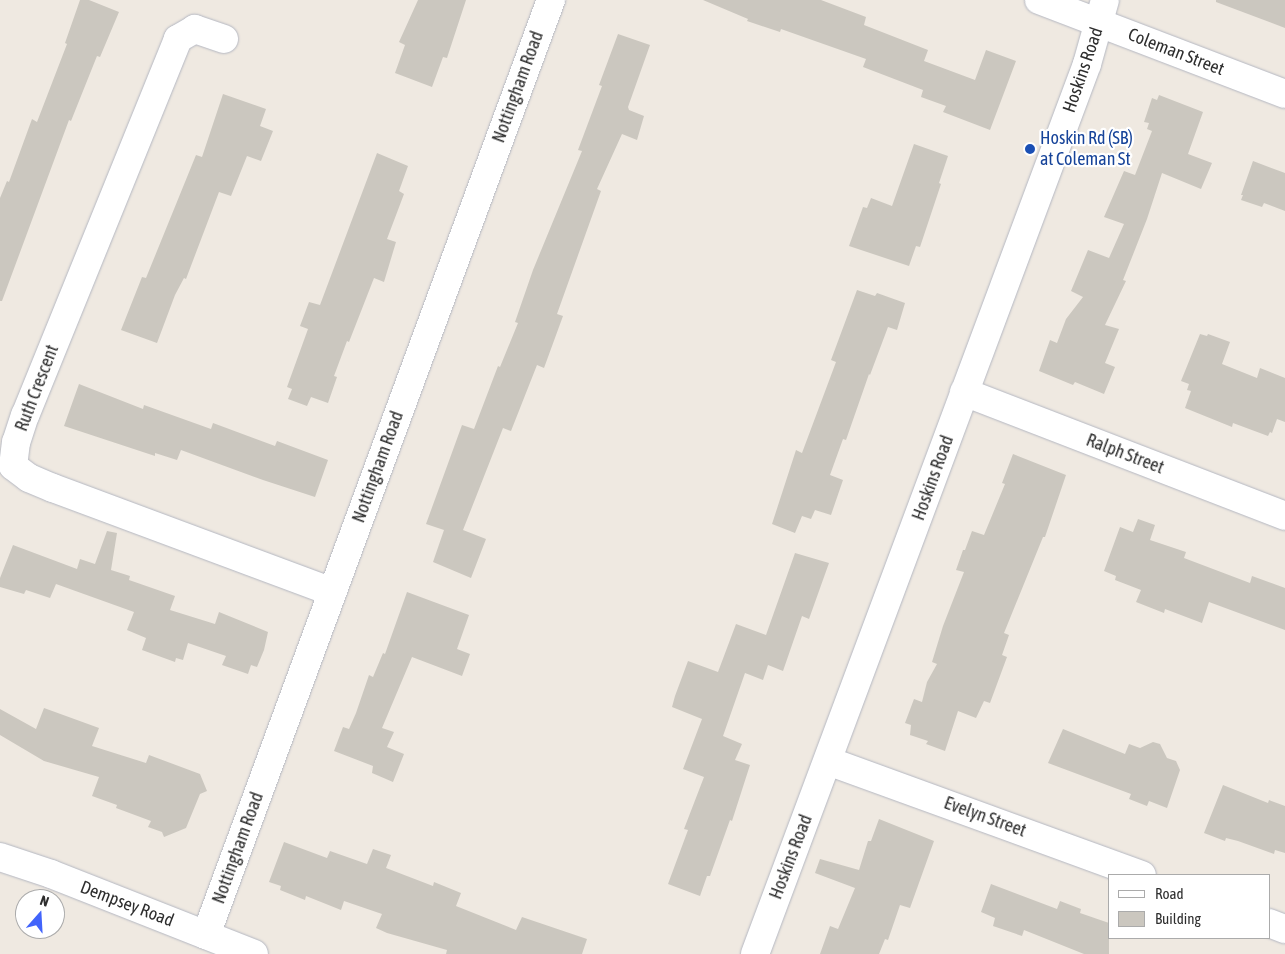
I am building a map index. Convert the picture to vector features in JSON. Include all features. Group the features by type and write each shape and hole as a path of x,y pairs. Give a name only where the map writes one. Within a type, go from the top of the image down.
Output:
{"street":[{"name":"Nottingham Road","path":"206,935 551,0"},
{"name":"Coleman Street","path":"1039,0 1103,11 1285,94"},
{"name":"Hoskins Road","path":"755,954 1088,64 1103,11"},
{"name":"Ruth Crescent","path":"224,39 194,29 178,39 26,415 16,442 13,466 29,478 332,592"},
{"name":"Ralph Street","path":"964,392 1285,516"},
{"name":"Evelyn Street","path":"828,761 1139,874"},
{"name":"Dempsey Road","path":"0,857 51,874 254,954"},
{"path":"1270,923 1285,929"}],"building":[{"path":"80,0 89,0 119,12 100,57 97,56 71,121 69,120 2,301 0,301 0,198 7,181 9,182 32,119 37,122 67,44 65,43"},
{"path":"418,0 466,0 447,58 443,57 432,87 395,73 405,45 399,42"},
{"path":"703,0 821,0 866,17 864,25 928,50 924,61 975,80 986,50 1016,61 990,130 943,112 946,106 921,97 923,90 863,67 866,59 781,29 780,32 747,21 748,19"},
{"path":"1216,0 1285,0 1285,28 1216,2"},
{"path":"618,34 650,45 628,107 629,110 644,116 637,140 622,134 597,189 601,191 557,314 563,316 544,368 537,365 511,431 503,428 463,530 486,539 471,578 433,562 444,530 426,524 462,425 474,429 498,366 500,367 518,323 515,322 533,270 582,151 578,150 602,86 599,85"},
{"path":"223,94 266,109 260,126 273,131 261,161 247,156 231,196 219,192 186,279 184,278 175,295 157,343 121,330 142,277 146,278 196,155 202,157"},
{"path":"1159,95 1203,112 1188,154 1212,163 1201,189 1162,173 1147,219 1123,280 1126,281 1105,325 1119,329 1105,363 1115,367 1104,394 1075,382 1073,385 1039,371 1050,340 1057,343 1066,319 1083,297 1071,291 1088,250 1109,258 1124,224 1104,217 1124,171 1135,175 1152,131 1147,129 1149,123 1144,122 1152,98 1157,100"},
{"path":"914,144 948,156 939,183 941,184 920,247 916,246 909,266 849,246 863,207 867,208 871,198 892,206"},
{"path":"377,153 408,166 399,191 404,194 387,239 396,242 384,282 374,278 349,342 347,341 334,376 337,377 328,403 311,397 307,406 288,399 292,389 287,387 308,329 300,326 309,302 320,305"},
{"path":"1253,161 1285,173 1285,211 1264,203 1262,207 1241,200"},
{"path":"857,290 875,296 877,293 905,303 897,330 888,327 846,440 843,439 830,475 843,480 831,515 815,510 811,519 802,516 795,533 772,524 796,450 802,453 836,362 831,360"},
{"path":"1200,334 1207,336 1208,334 1230,342 1222,364 1257,378 1260,368 1285,378 1285,422 1277,419 1272,433 1270,432 1268,436 1233,423 1232,427 1185,408 1191,391 1187,390 1189,384 1181,381"},
{"path":"79,384 143,409 144,405 211,429 213,423 275,446 277,441 328,460 315,497 181,450 177,460 155,453 155,456 64,426"},
{"path":"1013,454 1066,475 1045,537 1043,537 1004,633 1009,635 1002,655 1007,657 990,703 984,701 976,718 958,711 945,751 926,744 928,741 910,735 911,725 905,723 914,699 922,702 927,682 937,664 932,662 943,626 964,572 956,570 963,550 965,550 972,531 984,535 1005,484 1002,483"},
{"path":"1138,519 1155,525 1150,540 1186,552 1184,558 1250,583 1252,576 1285,588 1285,630 1209,602 1202,623 1165,609 1164,613 1136,602 1141,590 1115,580 1116,576 1104,571 1120,527 1133,532"},
{"path":"107,531 117,533 111,570 130,576 129,580 175,596 170,610 215,624 219,612 268,632 264,650 257,667 251,665 248,674 222,665 226,656 188,643 183,660 176,658 175,662 142,650 146,638 127,630 134,612 56,584 50,598 26,590 24,594 0,587 0,578 13,545 77,569 80,559 95,564"},
{"path":"795,553 829,563 809,619 802,616 783,671 768,665 763,680 745,673 723,736 742,744 735,760 750,765 732,821 730,820 710,876 707,876 700,896 668,884 688,830 684,829 704,777 683,769 702,719 672,707 675,696 688,661 718,672 736,624 766,635"},
{"path":"407,592 469,615 457,649 470,654 462,676 412,657 382,728 394,732 387,747 404,754 393,782 372,773 373,766 334,751 343,727 349,729 369,675 373,677 383,653 385,654"},
{"path":"44,708 99,728 92,746 146,763 149,755 200,774 207,791 200,794 186,828 164,837 162,832 148,827 151,821 116,808 117,805 92,796 99,777 44,761 0,735 0,709 36,729"},
{"path":"1063,729 1125,754 1129,744 1140,748 1153,742 1160,744 1167,758 1176,761 1180,770 1167,808 1149,801 1147,806 1129,799 1131,794 1048,763"},
{"path":"1223,785 1268,803 1269,800 1285,806 1285,853 1275,850 1274,854 1238,841 1226,838 1225,841 1204,833"},
{"path":"879,819 934,841 910,908 900,905 888,940 885,939 879,954 820,954 830,926 838,929 855,888 815,873 820,859 859,870 868,841 871,841"},
{"path":"284,842 327,858 330,851 367,864 373,849 391,855 386,868 433,886 434,882 461,893 456,906 516,930 522,917 587,939 582,954 446,954 447,950 387,933 376,928 382,914 344,901 341,910 306,896 305,900 280,890 281,886 269,882"},
{"path":"991,884 1057,909 1060,901 1081,909 1080,913 1108,923 1109,954 1084,954 1024,930 1022,936 993,926 995,918 981,912"}],"place":[{"name":"Hoskin Rd (SB) at Coleman St","path":"1030,149"}]}
